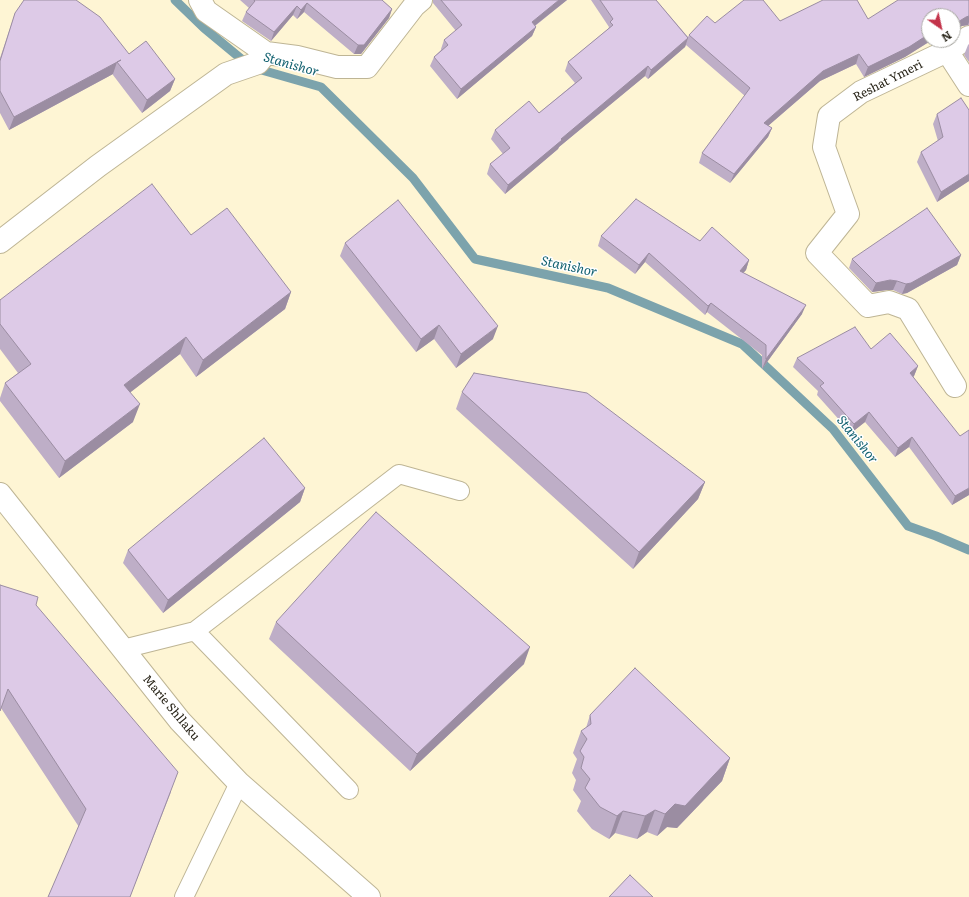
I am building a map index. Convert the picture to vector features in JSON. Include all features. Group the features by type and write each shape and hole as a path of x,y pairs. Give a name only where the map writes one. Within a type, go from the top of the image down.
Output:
{"street":[{"path":"0,242 98,166 226,74 262,58 297,57 337,67 367,67 414,6 422,0"},
{"path":"208,4 262,58"},
{"name":"Reshat Ymeri","path":"955,386 908,308 889,302 868,306 817,253 848,214 824,147 829,116 861,92 947,51 969,37"},
{"path":"947,51 969,85"},
{"name":"Marie Shllaku","path":"0,494 180,721 239,783 369,897"}],"lane":[{"path":"123,649 195,631 399,474 460,491"},
{"path":"195,631 349,790"},
{"path":"184,897 239,783"}],"building":[{"path":"24,0 76,0 100,17 129,54 146,41 175,79 147,100 117,62 14,117 0,91 0,61 15,13"},
{"path":"254,0 382,0 392,9 364,45 358,45 307,3 301,10 297,6 274,32 246,12 255,1"},
{"path":"441,0 559,0 532,22 536,27 461,89 434,57 448,45 444,40 462,25"},
{"path":"600,0 656,0 688,38 651,70 648,66 508,185 490,164 510,148 495,130 529,101 539,113 582,78 568,62 613,25 610,22 613,19"},
{"path":"744,0 763,0 780,21 823,0 857,0 868,19 898,0 969,0 969,16 961,20 961,8 921,8 921,39 909,47 868,67 859,54 823,71 764,123 772,128 734,174 702,153 750,88 689,35 707,16 715,23"},
{"path":"961,98 969,110 969,174 941,192 921,152 943,137 937,114"},
{"path":"152,184 191,235 227,208 291,292 203,360 186,337 124,385 140,404 65,461 5,383 31,364 0,324 0,300"},
{"path":"636,199 700,241 712,227 749,260 740,271 806,305 766,359 766,345 711,303 708,306 649,253 639,265 601,236"},
{"path":"398,200 498,326 461,354 439,325 421,339 345,243"},
{"path":"927,208 961,255 911,283 906,284 890,280 876,283 852,259"},
{"path":"855,327 871,349 890,333 918,366 910,373 960,436 969,430 969,488 955,496 912,437 898,448 869,412 854,424 820,386 824,383 797,358"},
{"path":"474,373 587,393 705,482 639,552 462,392"},
{"path":"264,438 305,488 168,600 128,550"},
{"path":"376,512 530,647 417,754 276,622"},
{"path":"0,585 38,597 36,605 178,772 130,897 48,897 86,809 8,689 0,711"},
{"path":"635,668 730,758 685,806 675,804 665,814 655,810 645,816 623,811 617,816 600,807 585,788 590,779 581,768 584,757 580,751 587,739 581,731 591,724 590,715"},
{"path":"630,875 653,897 609,897"}],"waterway":[{"name":"Stanishor","path":"175,0 204,28 251,67 321,87 413,178 475,259 608,288 742,344 833,429 908,526 969,550"}]}
